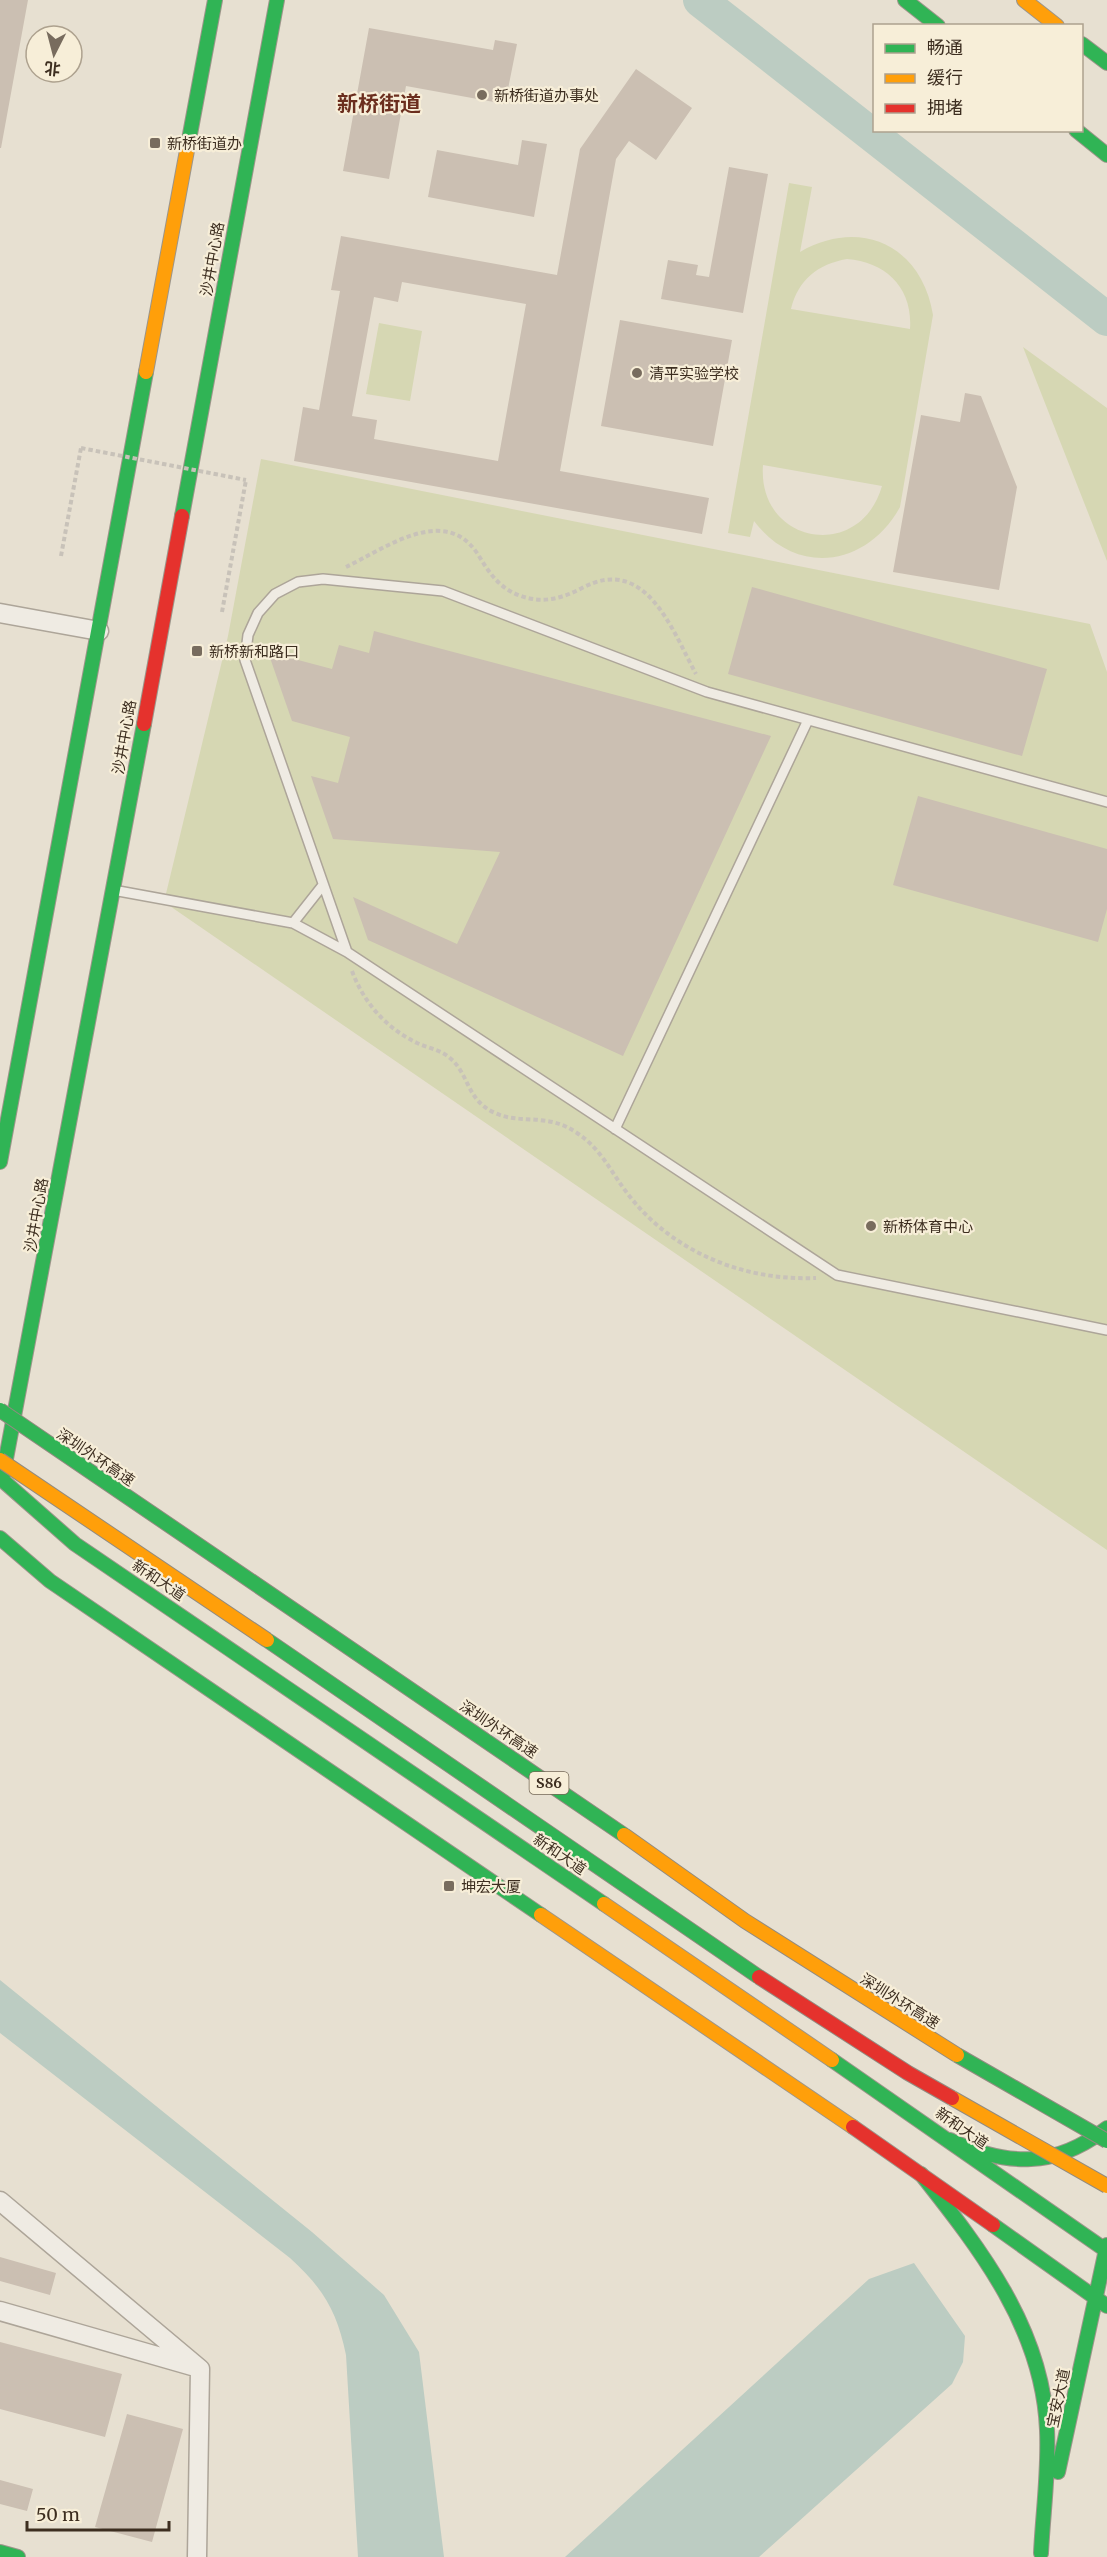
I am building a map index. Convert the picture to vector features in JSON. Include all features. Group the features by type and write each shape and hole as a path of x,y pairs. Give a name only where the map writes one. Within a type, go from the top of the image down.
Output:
{"main road":[{"path":"0,1162 215,0"},
{"name":"沙井中心路","path":"1,1479 113,890 277,0"},
{"path":"905,0 935,24"},
{"path":"1024,0 1055,24"},
{"path":"1083,45 1107,63"},
{"path":"1079,132 1107,154"},
{"name":"深圳外环高速","path":"0,1410 566,1794 745,1921 929,2039 1107,2141"},
{"name":"S86","path":"0,1460 542,1826 732,1960 908,2073 1107,2186"},
{"name":"新和大道","path":"1,1479 75,1544 1107,2249"},
{"path":"0,1538 50,1581 921,2174 1102,2302"},
{"path":"950,2140 992,2158 1037,2161 1081,2148 1107,2128"},
{"path":"921,2174 999,2276 1018,2311 1033,2349 1041,2381 1046,2425 1040,2555"},
{"name":"宝安大道","path":"1040,2555 1102,2302 1107,2249"},
{"path":"0,2552 18,2557"}],"street":[{"path":"0,613 99,631"},
{"path":"0,2201 200,2369"},
{"path":"0,2311 200,2369"},
{"path":"197,2557 200,2369"}],"lane":[{"path":"347,952 245,660 248,635 264,606 275,594 298,582 323,579 443,591 707,692 1107,802"},
{"path":"615,1129 808,720"},
{"path":"293,923 323,885"},
{"path":"113,890 293,923 347,952 837,1275 1107,1330"}],"path":[{"path":"61,556 81,448 246,480 222,612"},
{"path":"323,579 414,534 434,530 445,531 464,540 472,547 491,577 522,597 554,599 604,579 627,581 647,592 655,601 707,692"},
{"path":"347,952 357,984 365,998 388,1024 418,1043 451,1059 471,1093 486,1108 505,1116 559,1123 588,1140 600,1152 618,1181 647,1216 683,1244 703,1256 746,1272 792,1278 837,1275"}],"green space":[{"path":"789,183 812,187 800,252 823,242 845,237 866,238 885,244 902,256 916,271 927,291 933,315 900,507 886,527 869,542 850,553 830,558 810,557 790,551 771,539 754,521 750,537 728,533","holes":["847,259 874,265 894,280 907,301 910,329 791,309 799,290 811,275 818,269","763,465 882,486 870,510 853,526 833,534 812,534 792,527 776,512 765,492"]},
{"path":"379,323 422,331 410,401 366,394"},
{"path":"1023,347 1107,408 1107,561"},
{"name":"新桥体育中心","path":"261,459 1090,624 1107,672 1107,1550 164,902 228,636"}],"shaded area":[{"path":"0,1980 312,2232 384,2295 419,2352 444,2557 358,2557 346,2355 338,2326 327,2301 302,2269 290,2258 0,2033"},
{"path":"914,2263 965,2336 963,2362 952,2384 759,2557 565,2557 869,2279"}],"building":[{"path":"0,0 28,0 1,148 0,148"},
{"name":"新桥街道办事处","path":"369,28 493,50 495,40 517,44 505,104 406,86 389,179 343,171"},
{"path":"636,69 692,108 656,160 629,141 616,159 560,471 709,498 702,534 294,461 303,407 319,410 340,291 331,290 341,236 557,275 580,149","holes":["402,282 526,304 498,461 374,439 377,420 352,416 374,297 398,302"]},
{"path":"522,140 547,144 534,217 428,197 437,150 518,165"},
{"path":"729,167 768,174 743,313 661,299 668,260 698,265 696,275 709,277"},
{"path":"620,320 732,340 713,446 601,426"},
{"path":"965,393 981,396 1017,487 999,590 893,572 921,415 960,422"},
{"path":"752,587 1047,669 1022,756 728,674"},
{"path":"374,631 771,736 623,1056 368,940 353,897 457,944 500,852 333,839 311,776 338,783 350,737 292,721 268,652 332,669 339,645 369,653"},
{"path":"918,796 1107,849 1107,909 1098,942 893,885"},
{"path":"0,2257 56,2273 50,2295 0,2281"},
{"path":"0,2342 122,2374 105,2437 0,2409"},
{"path":"127,2414 183,2429 152,2542 95,2527"},
{"path":"0,2480 33,2489 27,2511 0,2504"}],"waterway":[{"path":"700,0 1107,319"}],"traffic: fast":[{"path":"188,145 215,0"},
{"path":"182,516 277,0"},
{"path":"905,0 935,24"},
{"path":"1083,45 1107,63"},
{"path":"1078,132 1107,155"},
{"path":"0,1162 146,372"},
{"path":"2,1480 144,724"},
{"path":"0,1410 624,1835"},
{"path":"0,1478 75,1544 604,1904"},
{"path":"0,1538 50,1581 541,1915"},
{"path":"267,1640 759,1977"},
{"path":"957,2055 1107,2141"},
{"path":"832,2060 1107,2251"},
{"path":"950,2140 992,2155 1011,2159 1031,2159 1069,2151 1107,2128"},
{"path":"921,2174 986,2262 1005,2293 1034,2358 1043,2393 1047,2430 1047,2476 1041,2553"},
{"path":"993,2225 1107,2306"},
{"path":"1058,2472 1107,2245"},
{"path":"0,2552 18,2557"}],"traffic: slow":[{"path":"1024,0 1054,24"},
{"path":"146,372 188,145"},
{"path":"0,1460 267,1640"},
{"path":"624,1835 745,1921 957,2055"},
{"path":"604,1904 832,2060"},
{"path":"541,1915 853,2127"},
{"path":"952,2098 1107,2186"}],"traffic: jam":[{"path":"144,724 182,516"},
{"path":"759,1977 908,2073 952,2098"},
{"path":"853,2127 993,2225"}],"place":[{"name":"新桥街道办事处","path":"482,95"},
{"name":"新桥街道办","path":"155,143"},
{"name":"清平实验学校","path":"637,373"},
{"name":"新桥新和路口","path":"197,651"},
{"name":"新桥体育中心","path":"871,1226"},
{"name":"坤宏大厦","path":"449,1886"}],"district":[{"name":"新桥街道","path":"379,103"}]}
